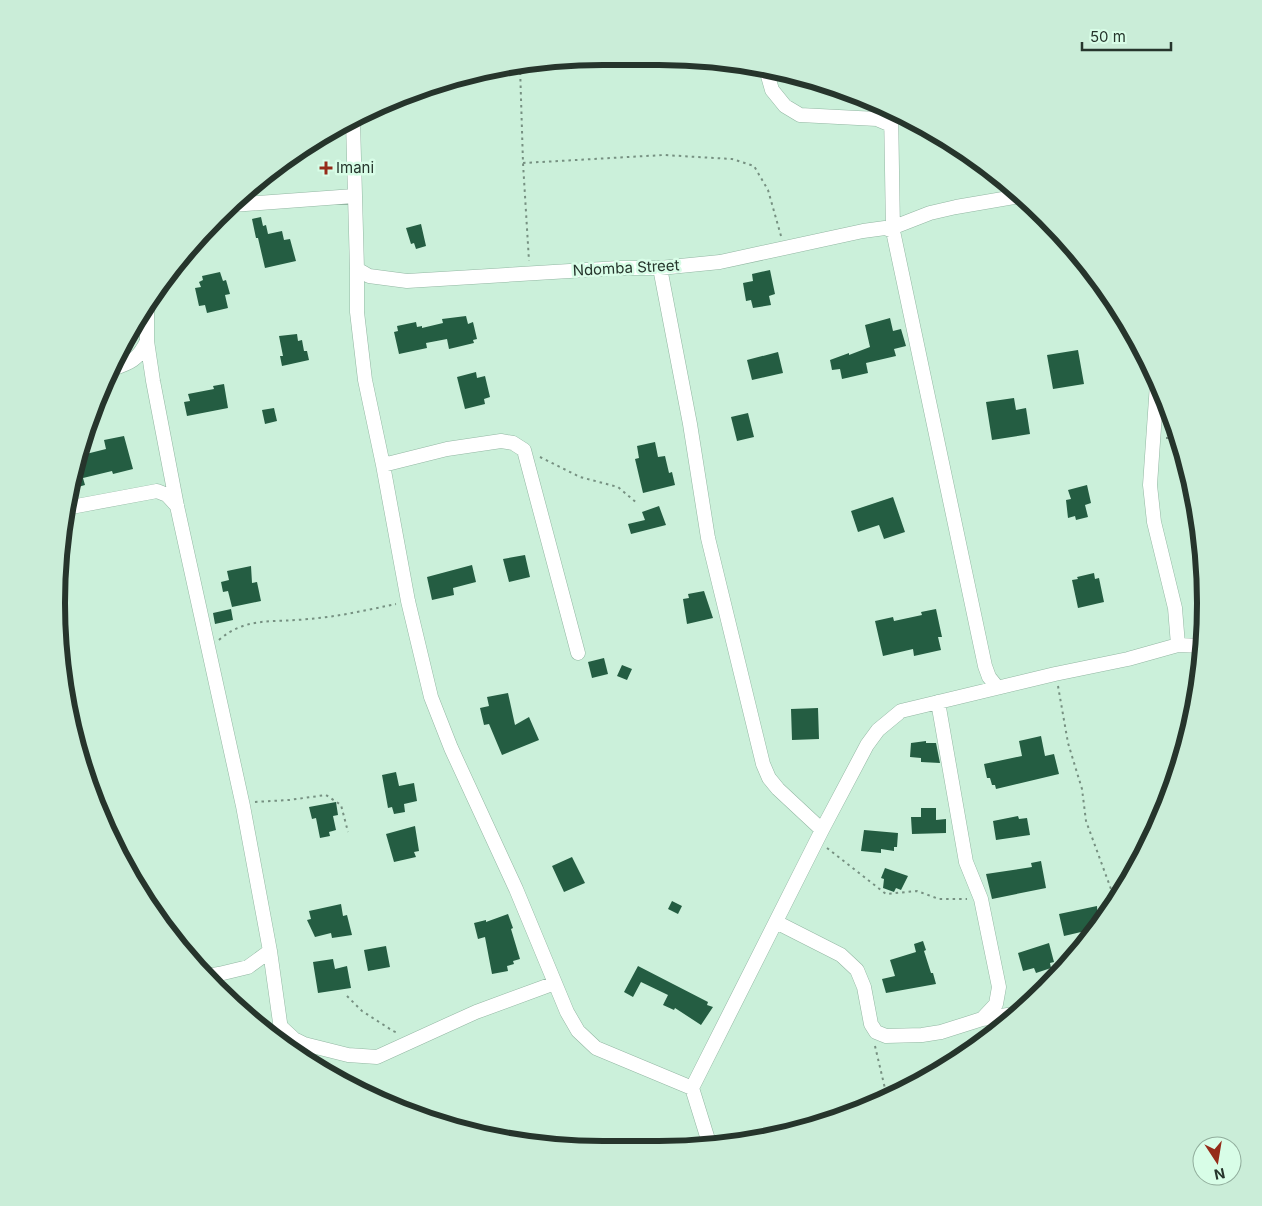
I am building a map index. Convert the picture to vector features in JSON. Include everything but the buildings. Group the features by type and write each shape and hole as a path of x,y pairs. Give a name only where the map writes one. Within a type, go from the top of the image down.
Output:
{"street":[{"path":"768,76 772,90 785,106 800,116 877,119 891,125"},
{"path":"891,117 893,229 986,666 989,677 997,687"},
{"path":"353,127 357,269 356,312 365,380 384,465 408,601 434,706 451,748 516,889 567,1012 578,1031 596,1048 692,1088"},
{"path":"243,204 354,196"},
{"path":"893,229 930,213 1012,197"},
{"name":"Ndomba Street","path":"357,269 369,276 407,280 619,268 660,268 720,262 863,231 885,228 893,229"},
{"path":"660,268 690,424 708,538 763,764 769,778 820,835"},
{"path":"146,319 147,341 153,381 177,506 244,806 270,951 281,1034"},
{"path":"119,367 131,363 142,352 147,341"},
{"path":"131,363 153,381"},
{"path":"1156,397 1150,486 1154,522 1175,608 1178,645"},
{"path":"384,465 447,449 500,441 513,443 524,450 578,653"},
{"path":"157,491 171,475"},
{"path":"74,507 157,491 167,495 177,506"},
{"path":"708,1138 692,1088 820,835 867,745 878,730 901,711 997,687 1128,659 1178,645 1195,646"},
{"path":"938,702 966,862 980,899 999,987 996,1004 982,1019"},
{"path":"776,922 841,955 857,970 864,987 871,1024 876,1032 886,1036 922,1036 982,1019 1004,1016"},
{"path":"215,975 248,967 270,951"},
{"path":"280,1026 294,1039 304,1044 348,1055 377,1057 476,1012 555,983"}],"path":[{"path":"520,72 523,163 530,274"},
{"path":"523,163 664,155 732,159 754,166 768,190 785,248"},
{"path":"524,450 580,477 618,487 638,504"},
{"path":"208,649 230,630 254,622 308,619 408,601"},
{"path":"1055,674 1068,743 1082,789 1086,822 1112,892"},
{"path":"244,806 258,801 289,800 326,795 341,805 348,832"},
{"path":"820,835 886,894 917,891 939,899 980,899"},
{"path":"347,996 362,1011 393,1032 418,1038"},
{"path":"871,1024 886,1091"}],"place":[{"name":"Imani","path":"326,168"}]}
